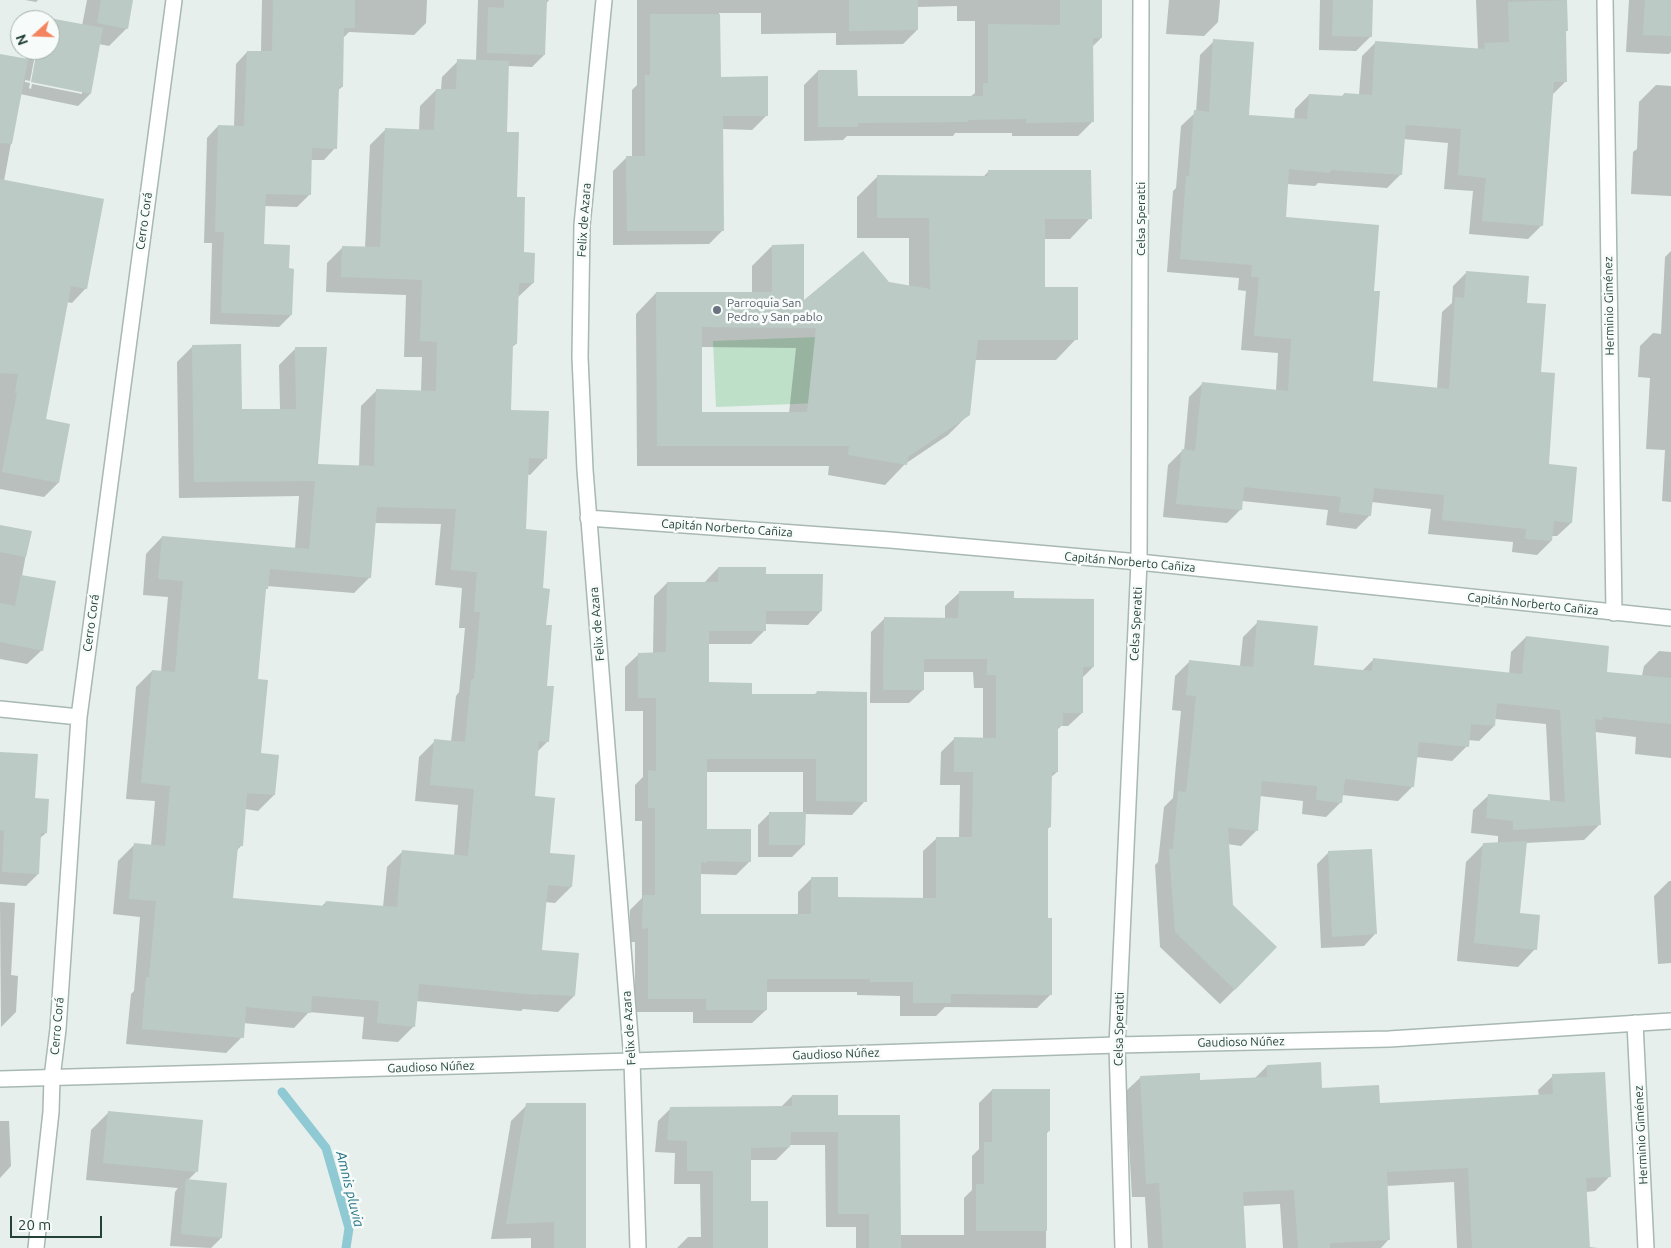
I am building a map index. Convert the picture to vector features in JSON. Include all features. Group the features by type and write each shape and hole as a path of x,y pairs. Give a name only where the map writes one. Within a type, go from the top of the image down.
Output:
{"street":[{"name":"Cerro Corá","path":"36,1248 58,1028 79,717 174,0"},
{"name":"Felix de Azara","path":"604,0 582,225 580,357 584,470 632,1061 638,1248"},
{"name":"Celsa Speratti","path":"1123,1248 1117,1045 1139,562 1141,0"},
{"name":"Herminio Giménez","path":"1605,0 1614,612"},
{"name":"Capitán Norberto Cañiza","path":"588,518 890,540 1139,562 1671,618"},
{"path":"0,709 79,717"},
{"name":"Gaudioso Núñez","path":"0,1079 1117,1045 1390,1039 1671,1021"},
{"name":"Herminio Giménez","path":"1635,1023 1646,1248"}],"green space":[{"path":"817,337 819,403 716,407 713,341"}],"building":[{"path":"101,0 133,0 128,29 97,23"},
{"path":"273,0 355,0 355,28 344,28 343,87 339,87 337,149 312,148 311,195 266,194 264,244 290,245 289,268 294,269 292,315 221,313 224,232 215,232 218,125 244,126 247,51 272,51"},
{"path":"504,0 547,0 545,55 487,53 488,7 504,8"},
{"path":"849,0 918,0 918,30 849,31"},
{"path":"1060,0 1102,0 1102,38 1093,38 1094,122 1026,123 1026,119 968,120 968,122 858,123 858,127 818,127 818,70 857,70 858,96 983,96 983,83 988,83 988,24 1060,25"},
{"path":"1333,0 1373,0 1372,37 1332,36"},
{"path":"1567,0 1567,82 1554,82 1543,226 1482,221 1486,178 1458,175 1461,129 1406,125 1402,175 1331,170 1330,173 1289,169 1286,217 1379,225 1374,291 1380,291 1373,381 1449,389 1455,297 1464,298 1466,271 1529,276 1527,303 1546,304 1541,372 1555,373 1549,464 1577,467 1572,523 1554,521 1552,541 1525,539 1526,529 1442,520 1444,495 1374,488 1371,516 1339,512 1341,497 1244,487 1242,510 1176,504 1182,449 1195,451 1202,382 1288,391 1291,339 1254,336 1259,277 1251,277 1252,265 1180,259 1186,176 1189,176 1194,110 1209,112 1213,39 1254,42 1249,115 1307,119 1309,94 1344,96 1344,93 1372,95 1375,41 1485,49 1484,43 1509,42 1508,2"},
{"path":"1645,0 1671,0 1671,36 1643,35"},
{"path":"650,14 720,14 721,77 768,76 768,116 723,116 724,231 627,231 626,156 645,156 645,75 650,75"},
{"path":"60,20 103,28 91,94 31,82 35,60 60,60"},
{"path":"0,54 10,56 10,60 28,60 12,144 0,143"},
{"path":"457,59 509,61 507,132 519,132 517,197 525,197 524,252 535,253 534,283 519,283 517,344 513,344 511,410 549,411 547,459 529,458 526,529 547,531 543,588 550,589 546,625 552,625 547,686 554,686 549,742 539,741 535,796 555,798 550,853 575,855 572,887 548,885 542,950 579,953 575,996 538,995 419,984 415,1027 377,1023 379,1001 312,996 311,1013 246,1007 244,1038 142,1029 146,977 149,977 156,901 129,899 134,843 165,846 170,786 141,783 152,670 175,672 183,581 158,579 162,536 309,549 315,481 194,482 192,345 241,344 242,409 296,409 295,347 327,347 318,464 374,466 376,389 436,391 437,342 420,341 422,280 341,277 342,246 380,247 385,128 434,130 436,89 456,89","holes":["377,507 456,509 451,570 477,572 474,612 480,612 474,679 471,679 465,742 434,739 430,785 474,789 468,856 402,850 397,907 326,901 325,906 233,898 238,846 243,846 247,793 275,795 279,755 261,753 268,680 258,679 266,589 268,589 270,569 371,578"]},
{"path":"988,170 1091,170 1092,219 1045,219 1045,287 1078,287 1078,340 978,340 970,415 908,457 907,465 848,455 849,446 657,446 656,292 772,292 772,245 804,244 804,300 863,251 889,282 930,289 929,218 877,218 877,175 988,176","holes":["702,327 816,328 807,412 702,412"]},
{"path":"0,179 104,199 87,289 71,286 46,419 70,424 59,483 2,472 17,393 15,393 18,374 0,373"},
{"path":"0,525 32,531 26,557 0,552"},
{"path":"718,567 766,567 766,574 823,574 822,611 766,611 766,631 709,631 709,682 752,683 752,694 816,694 817,691 867,692 867,802 816,801 816,759 707,759 707,829 751,829 751,862 701,862 701,914 811,914 811,877 838,877 838,897 936,898 936,837 972,837 973,772 954,772 954,737 996,738 996,675 987,675 987,659 924,659 924,690 883,690 884,617 958,618 959,591 1014,591 1014,598 1094,599 1094,667 1083,667 1083,713 1063,713 1063,726 1058,726 1058,772 1052,772 1051,827 1048,827 1048,918 1052,918 1052,995 951,994 951,1003 913,1003 913,982 870,982 870,979 767,979 767,1010 706,1010 706,999 648,999 648,928 642,929 643,895 655,895 655,808 648,808 648,770 656,771 656,698 638,698 638,653 666,652 667,582 718,582"},
{"path":"21,575 56,581 43,651 0,642 0,603 15,606"},
{"path":"1257,620 1318,626 1314,665 1372,671 1373,658 1522,674 1526,636 1609,646 1607,672 1671,678 1671,724 1603,717 1602,720 1595,719 1601,825 1513,830 1513,821 1486,818 1488,794 1565,802 1560,710 1497,703 1495,726 1471,724 1469,747 1419,742 1414,787 1345,779 1342,803 1316,800 1317,786 1262,781 1258,831 1228,828 1233,905 1277,947 1235,990 1175,932 1169,849 1173,849 1178,791 1186,792 1191,748 1196,696 1186,695 1189,660 1253,667"},
{"path":"0,752 38,754 35,798 49,799 47,833 41,833 39,874 2,872 4,831 0,830"},
{"path":"769,812 806,812 805,845 769,845"},
{"path":"1527,841 1520,913 1540,915 1537,950 1474,943 1483,843"},
{"path":"1372,849 1377,934 1332,937 1328,851"},
{"path":"1321,1062 1322,1088 1379,1085 1380,1103 1553,1094 1552,1074 1605,1072 1611,1177 1586,1178 1590,1248 1472,1248 1468,1168 1387,1172 1390,1240 1330,1243 1330,1248 1298,1248 1294,1190 1243,1192 1246,1248 1163,1248 1159,1183 1146,1184 1140,1076 1200,1073 1200,1080 1267,1077 1267,1065"},
{"path":"992,1089 1050,1089 1050,1131 1047,1131 1047,1231 976,1231 976,1184 984,1184 984,1142 992,1142"},
{"path":"792,1095 838,1095 838,1115 900,1115 901,1248 869,1248 869,1214 838,1214 838,1132 791,1132 790,1147 751,1148 751,1201 768,1201 768,1248 713,1248 713,1171 687,1171 687,1141 667,1140 670,1107 792,1106"},
{"path":"526,1103 586,1103 586,1248 554,1248 554,1222 506,1224"},
{"path":"108,1111 203,1120 198,1172 103,1163"},
{"path":"186,1179 227,1183 222,1238 181,1234"}],"waterway":[{"name":"Amnis pluvia","path":"282,1092 326,1148 349,1228 346,1248"}],"place":[{"name":"Parroquia San Pedro y San pablo","path":"717,310"}]}
